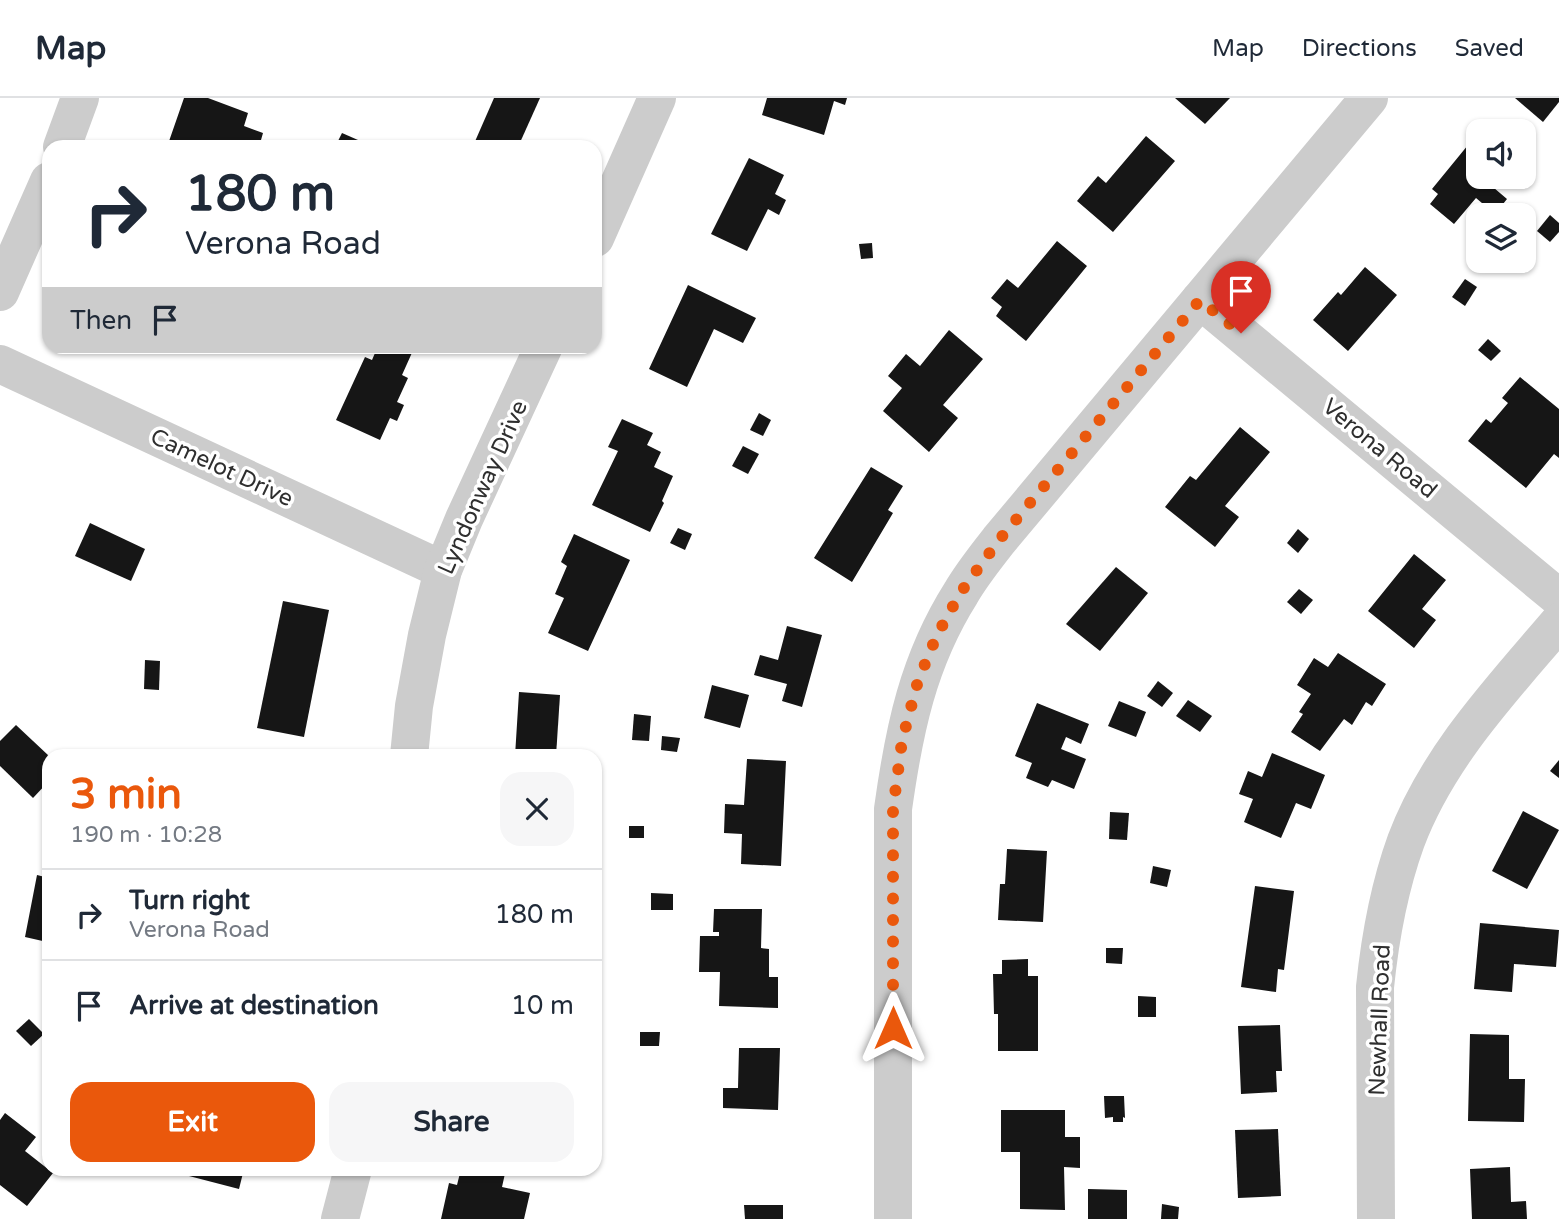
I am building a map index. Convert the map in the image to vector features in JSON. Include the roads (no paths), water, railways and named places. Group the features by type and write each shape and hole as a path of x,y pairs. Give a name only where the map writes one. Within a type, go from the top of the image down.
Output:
{"street":[{"path":"65,140 80,98"},
{"path":"602,221 657,98"},
{"path":"893,1219 893,809 902,741 918,681 937,635 961,592 999,540 1368,98"},
{"path":"0,292 42,197"},
{"name":"Verona Road","path":"1200,300 1559,598"},
{"name":"Lyndonway Drive","path":"410,749 414,706 427,635 443,570 540,354"},
{"name":"Camelot Drive","path":"0,364 443,570"},
{"name":"Newhall Road","path":"1376,1219 1375,987 1389,897 1406,841 1418,814 1462,739 1559,622"},
{"path":"340,1219 351,1176"}]}
